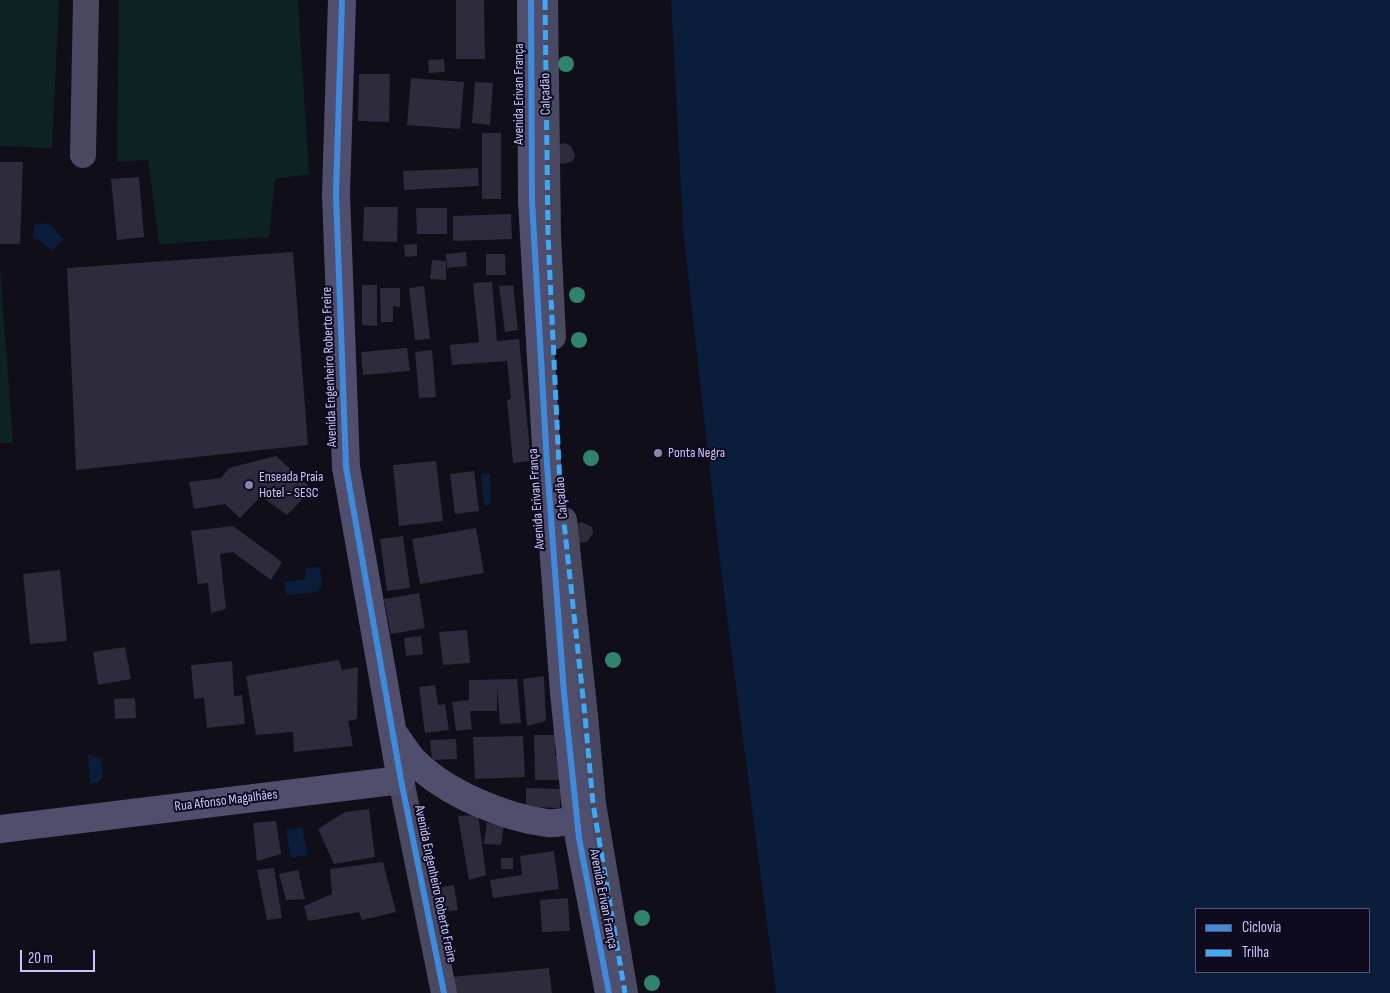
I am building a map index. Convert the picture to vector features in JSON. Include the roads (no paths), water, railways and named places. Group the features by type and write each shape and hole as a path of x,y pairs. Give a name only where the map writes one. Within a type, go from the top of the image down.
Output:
{"street":[{"path":"83,155 86,0"},
{"name":"Avenida Engenheiro Roberto Freire","path":"342,0 336,194 346,467 392,730 414,762 454,792 517,816 548,823 578,819"},
{"name":"Avenida Erivan França","path":"531,0 532,201 547,464 564,693 579,838 608,993"},
{"name":"Calçadão","path":"545,0 548,235 560,486 586,716 593,804 625,993"},
{"path":"392,730 400,780"},
{"name":"Avenida Engenheiro Roberto Freire","path":"400,780 444,993"},
{"name":"Rua Afonso Magalhães","path":"0,829 400,780"}],"water":[{"path":"671,0 1390,0 1390,993 776,993 721,571 683,229"},
{"path":"44,223 51,225 64,240 51,251 43,242 33,238 34,225"},
{"path":"481,474 490,474 491,504 484,506"},
{"path":"320,567 322,586 316,592 286,596 284,582 306,579 305,568"},
{"path":"88,754 101,758 103,774 99,782 90,784"},
{"path":"302,827 308,855 291,858 286,830"}],"place":[{"name":"Ponta Negra","path":"658,453"},
{"name":"Enseada Praia Hotel - SESC","path":"249,485"}]}
